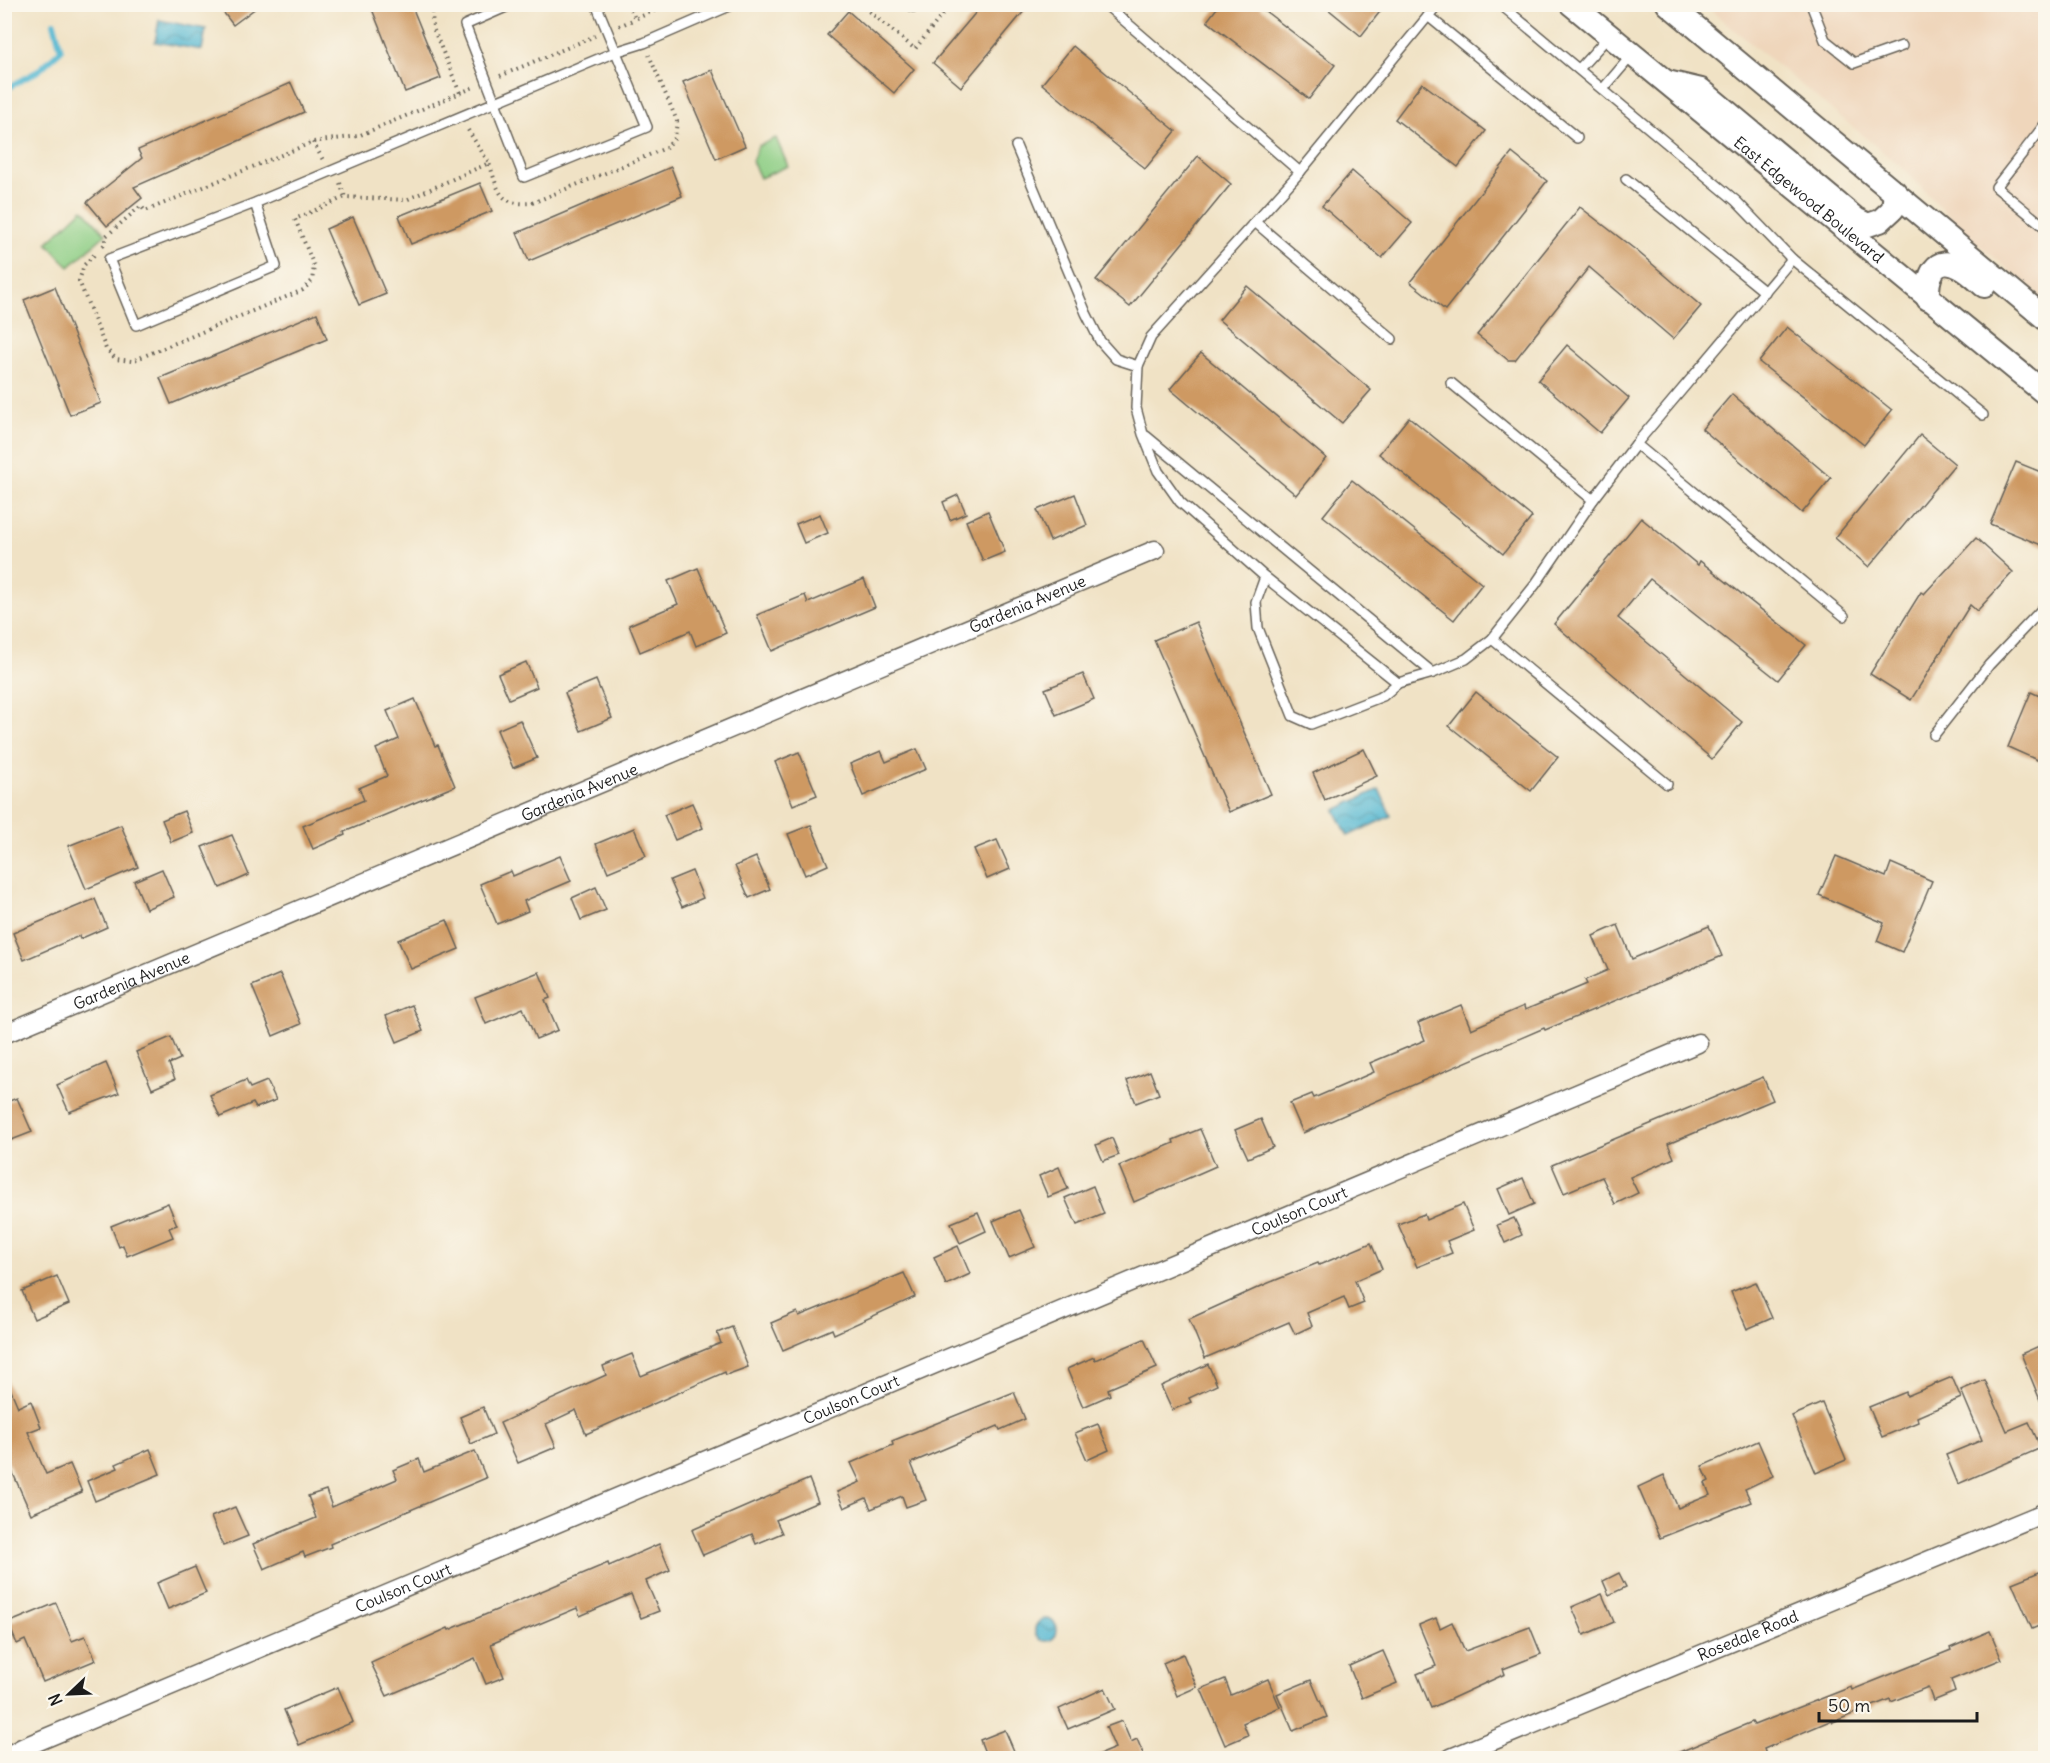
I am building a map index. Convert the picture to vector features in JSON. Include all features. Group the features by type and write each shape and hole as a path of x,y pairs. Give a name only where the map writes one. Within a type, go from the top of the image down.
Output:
{"street":[{"name":"East Edgewood Boulevard","path":"1571,4 1928,299 2035,379 2046,394"},
{"path":"1668,4 2046,319"},
{"path":"1663,81 1701,90 1856,219 1868,225 1880,221 1893,209 1894,192"},
{"path":"1928,299 1927,284 1930,272 1941,265 1953,264 1963,269 2040,333 2046,335"},
{"name":"Gardenia Avenue","path":"4,1034 1155,550"},
{"name":"Coulson Court","path":"4,1758 33,1743 1698,1043"},
{"name":"Rosedale Road","path":"1451,1758 2046,1512"}],"lane":[{"path":"513,4 465,26 524,177 647,127 596,4"},
{"path":"255,203 276,266 136,325 109,259 255,203 734,4"},
{"path":"910,4 913,7 915,4"},
{"path":"1105,4 1300,172"},
{"path":"1398,682 1265,577 1180,502 1158,471 1143,434 1136,408 1138,366 1151,338 1300,172 1438,4"},
{"path":"1500,4 1736,201 1792,260 1983,416"},
{"path":"1811,4 1825,40 1854,63 1902,46"},
{"path":"1428,16 1577,138"},
{"path":"1579,69 1609,36"},
{"path":"1603,89 1632,55"},
{"path":"2046,123 1996,187 2046,228"},
{"path":"1016,146 1100,341 1116,359 1138,366"},
{"path":"1626,179 1765,292"},
{"path":"1255,222 1392,339"},
{"path":"1265,577 1256,603 1258,628 1293,716 1311,724 1383,696 1398,682 1433,673 1466,659 1492,639 1535,585 1593,500 1636,444 1792,260"},
{"path":"1450,383 1593,500"},
{"path":"1143,434 1433,673"},
{"path":"1636,444 1844,616"},
{"path":"1934,735 1989,665 2046,604"},
{"path":"2038,612 2046,620"},
{"path":"1492,639 1667,784"}],"path":[{"path":"439,4 432,13 433,28 460,93"},
{"path":"629,4 635,19"},
{"path":"644,43 676,122 675,138 666,148 532,203 514,205 501,196 489,163 406,200 345,197 295,219 314,266 312,281 303,290 132,362 116,359 106,349 79,281 84,265 105,244 105,237 141,206 146,212 313,142 358,136 670,4"},
{"path":"860,4 915,49 951,4"}],"shaded area":[{"path":"1708,5 2045,5 2045,300 1966,234 1905,170 1715,14"}],"green space":[{"path":"776,138 788,166 760,178 752,161 758,146"},
{"path":"83,209 106,234 69,267 47,243"}],"water":[{"path":"159,20 206,29 202,50 155,42"},
{"path":"1379,789 1391,816 1348,836 1335,810"},
{"path":"1046,1619 1054,1622 1057,1630 1054,1638 1046,1641 1038,1638 1035,1630 1038,1622"}],"building":[{"path":"217,4 261,4 233,25"},
{"path":"370,4 411,4 441,78 405,92"},
{"path":"983,4 1030,4 961,87 933,63"},
{"path":"1220,4 1256,4 1335,65 1309,99 1207,21"},
{"path":"1322,4 1386,4 1361,36"},
{"path":"848,11 914,69 894,93 827,35"},
{"path":"1073,46 1176,131 1145,169 1042,84"},
{"path":"712,70 745,146 716,159 683,82"},
{"path":"291,83 304,112 134,187 142,198 107,226 87,202 142,158 138,150"},
{"path":"1422,83 1486,131 1458,167 1395,119"},
{"path":"1512,153 1547,181 1445,310 1410,282"},
{"path":"1198,156 1231,184 1130,307 1096,280"},
{"path":"671,167 682,196 529,261 517,233"},
{"path":"1352,171 1412,223 1382,258 1322,206"},
{"path":"480,183 492,211 411,244 399,216"},
{"path":"1580,207 1637,251 1701,306 1673,339 1589,267 1515,360 1508,360 1477,335"},
{"path":"353,217 386,294 359,305 326,229"},
{"path":"1247,286 1371,390 1342,423 1219,320"},
{"path":"55,287 101,403 70,415 24,300"},
{"path":"317,313 327,339 171,404 160,378"},
{"path":"1787,327 1892,410 1864,445 1759,362"},
{"path":"1567,345 1629,398 1600,433 1538,380"},
{"path":"1201,353 1326,458 1296,495 1170,389"},
{"path":"1732,394 1831,478 1802,513 1702,429"},
{"path":"1409,417 1532,517 1503,554 1379,454"},
{"path":"1920,435 1955,464 1869,567 1835,538"},
{"path":"2016,462 2046,474 2046,547 1990,524"},
{"path":"1352,480 1482,584 1454,620 1323,516"},
{"path":"1075,494 1087,525 1050,541 1037,510"},
{"path":"958,495 966,513 950,520 943,502"},
{"path":"988,511 1005,552 983,561 966,521"},
{"path":"820,514 828,533 804,543 796,524"},
{"path":"1641,518 1698,565 1700,561 1806,645 1778,680 1650,579 1618,618 1742,722 1712,759 1554,624"},
{"path":"1976,538 2013,572 1977,611 1970,605 1911,700 1870,674 1921,592 1924,594"},
{"path":"698,568 726,633 696,646 690,631 640,652 629,625 678,604 668,581"},
{"path":"864,579 875,607 772,651 757,615 805,595 808,603"},
{"path":"1196,622 1271,794 1229,812 1154,640"},
{"path":"526,662 537,687 509,699 498,674"},
{"path":"1083,674 1094,699 1056,715 1045,689"},
{"path":"596,680 612,718 581,731 565,693"},
{"path":"1476,692 1558,757 1531,791 1449,726"},
{"path":"2031,692 2046,699 2046,764 2008,747"},
{"path":"415,699 455,786 344,832 345,835 313,849 303,826 364,800 359,788 387,776 376,749 399,739 387,711"},
{"path":"520,720 537,758 513,768 497,730"},
{"path":"917,749 926,769 863,796 850,764 881,751 886,762"},
{"path":"1364,749 1377,776 1325,800 1313,773"},
{"path":"799,752 817,795 793,805 775,762"},
{"path":"692,803 703,828 675,840 664,815"},
{"path":"184,811 193,833 171,842 162,820"},
{"path":"121,825 138,867 86,889 68,846"},
{"path":"811,825 828,865 805,875 788,834"},
{"path":"634,828 646,856 608,872 596,844"},
{"path":"232,835 249,875 220,888 202,847"},
{"path":"997,840 1010,869 987,879 974,849"},
{"path":"560,856 571,881 524,901 528,911 497,924 480,884 511,871 513,876"},
{"path":"1836,856 1886,877 1891,863 1932,881 1902,952 1877,941 1884,923 1819,895"},
{"path":"756,857 770,889 749,898 735,866"},
{"path":"162,869 174,897 146,909 134,881"},
{"path":"692,871 703,898 682,907 670,880"},
{"path":"596,887 606,910 581,920 572,898"},
{"path":"95,899 107,927 80,939 79,936 24,960 13,933"},
{"path":"447,920 459,949 411,969 398,940"},
{"path":"1618,925 1632,959 1709,926 1722,956 1545,1030 1544,1028 1303,1133 1290,1103 1312,1094 1314,1098 1374,1072 1370,1063 1425,1040 1418,1023 1461,1005 1471,1029 1524,1006 1525,1010 1587,984 1585,980 1608,970 1593,936"},
{"path":"539,972 550,998 545,1000 558,1030 536,1039 523,1008 486,1024 475,997"},
{"path":"280,974 301,1024 273,1036 252,986"},
{"path":"412,1005 423,1031 397,1042 386,1016"},
{"path":"171,1037 180,1059 169,1064 175,1079 152,1089 136,1052"},
{"path":"106,1063 119,1093 69,1112 57,1085"},
{"path":"1150,1071 1159,1094 1136,1103 1127,1081"},
{"path":"1763,1077 1773,1100 1668,1144 1674,1158 1630,1177 1638,1193 1615,1204 1602,1177 1564,1193 1552,1165"},
{"path":"246,1080 250,1088 267,1081 276,1100 256,1108 253,1103 220,1117 210,1095"},
{"path":"17,1098 32,1132 4,1143 4,1103"},
{"path":"1261,1119 1273,1147 1248,1158 1235,1130"},
{"path":"1200,1129 1216,1166 1134,1202 1119,1166 1174,1143 1173,1140"},
{"path":"1112,1138 1119,1155 1103,1161 1096,1145"},
{"path":"1059,1167 1068,1189 1048,1197 1039,1176"},
{"path":"1523,1178 1534,1204 1509,1215 1498,1189"},
{"path":"1093,1186 1104,1214 1077,1225 1065,1198"},
{"path":"168,1203 177,1225 169,1228 173,1237 127,1256 123,1245 119,1247 111,1226"},
{"path":"1463,1204 1474,1230 1447,1241 1452,1253 1417,1267 1398,1224 1424,1214 1426,1220"},
{"path":"1019,1210 1035,1247 1009,1258 993,1221"},
{"path":"978,1212 986,1231 960,1243 951,1223"},
{"path":"1514,1218 1522,1235 1505,1243 1497,1225"},
{"path":"1371,1243 1382,1269 1355,1281 1364,1303 1349,1309 1344,1297 1307,1313 1312,1326 1295,1334 1289,1322 1205,1358 1189,1319 1266,1284"},
{"path":"958,1246 970,1274 946,1285 934,1257"},
{"path":"904,1273 915,1297 834,1334 832,1329 783,1350 771,1323 797,1312 799,1316"},
{"path":"57,1276 69,1304 34,1319 22,1291"},
{"path":"1756,1282 1772,1318 1747,1329 1731,1292"},
{"path":"732,1327 748,1367 726,1375 725,1372 586,1434 576,1410 546,1424 556,1447 518,1463 500,1423 606,1375 603,1366 632,1354 641,1376 721,1343 717,1333"},
{"path":"1144,1339 1157,1368 1108,1389 1110,1395 1083,1407 1067,1369"},
{"path":"2046,1343 2046,1412 2045,1412 2021,1354"},
{"path":"1208,1364 1217,1385 1189,1398 1191,1402 1172,1410 1161,1386"},
{"path":"4,1374 18,1407 31,1401 41,1427 28,1432 46,1474 70,1464 82,1492 31,1514 4,1453"},
{"path":"1952,1377 1961,1398 1917,1417 1918,1422 1882,1437 1869,1407 1906,1392 1907,1396"},
{"path":"1985,1380 2007,1431 2029,1422 2041,1448 1958,1484 1946,1455 1982,1440 1961,1390"},
{"path":"1014,1392 1025,1419 1000,1430 998,1426 911,1463 926,1500 906,1507 902,1496 871,1509 866,1498 844,1508 837,1492 860,1482 851,1463 893,1445 892,1441"},
{"path":"1822,1403 1846,1460 1816,1473 1792,1416"},
{"path":"483,1407 494,1434 471,1444 460,1417"},
{"path":"1098,1424 1109,1450 1087,1460 1075,1433"},
{"path":"1758,1441 1773,1476 1745,1489 1751,1502 1660,1538 1638,1487 1664,1475 1678,1508 1710,1495 1705,1483 1709,1481 1702,1466"},
{"path":"150,1449 160,1474 95,1501 87,1481 118,1468 116,1464"},
{"path":"475,1451 486,1478 330,1544 331,1547 305,1557 303,1552 264,1569 253,1544 316,1518 308,1496 326,1490 332,1507 397,1479 393,1470 419,1459 424,1472"},
{"path":"809,1479 818,1502 776,1520 782,1533 756,1544 752,1534 703,1555 692,1530"},
{"path":"235,1507 248,1536 223,1546 211,1517"},
{"path":"659,1544 670,1570 646,1581 659,1611 641,1618 631,1594 580,1616 577,1608 491,1644 504,1677 486,1684 475,1658 387,1696 371,1663 448,1628 449,1630"},
{"path":"195,1567 206,1593 168,1609 157,1583"},
{"path":"2042,1571 2046,1579 2046,1623 2032,1629 2012,1583"},
{"path":"1619,1573 1626,1587 1609,1595 1603,1581"},
{"path":"1602,1594 1614,1622 1584,1635 1572,1607"},
{"path":"56,1603 72,1641 85,1636 96,1660 43,1682 25,1640 17,1644 8,1623"},
{"path":"1436,1618 1440,1628 1452,1622 1465,1651 1530,1627 1541,1654 1503,1669 1505,1674 1431,1708 1417,1674 1436,1666 1419,1625"},
{"path":"1990,1631 2002,1659 1951,1680 1955,1692 1933,1701 1928,1687 1891,1702 1890,1699 1833,1722 1832,1720 1764,1749 1766,1755 1757,1758 1665,1758 1752,1722 1754,1725 1851,1687 1852,1690 1951,1650 1950,1648"},
{"path":"1383,1651 1397,1683 1362,1698 1349,1666"},
{"path":"1183,1654 1197,1687 1177,1696 1163,1663"},
{"path":"1225,1679 1231,1695 1268,1679 1280,1707 1243,1723 1248,1735 1225,1745 1201,1689"},
{"path":"1311,1680 1327,1717 1293,1731 1277,1694"},
{"path":"338,1687 353,1722 299,1745 284,1710"},
{"path":"1105,1688 1115,1709 1068,1729 1059,1709"},
{"path":"1122,1721 1131,1742 1137,1739 1145,1758 1091,1758 1115,1748 1106,1727"},
{"path":"1005,1730 1017,1758 987,1758 980,1740"}],"waterway":[{"path":"4,90 38,71 61,50 54,23"}]}
